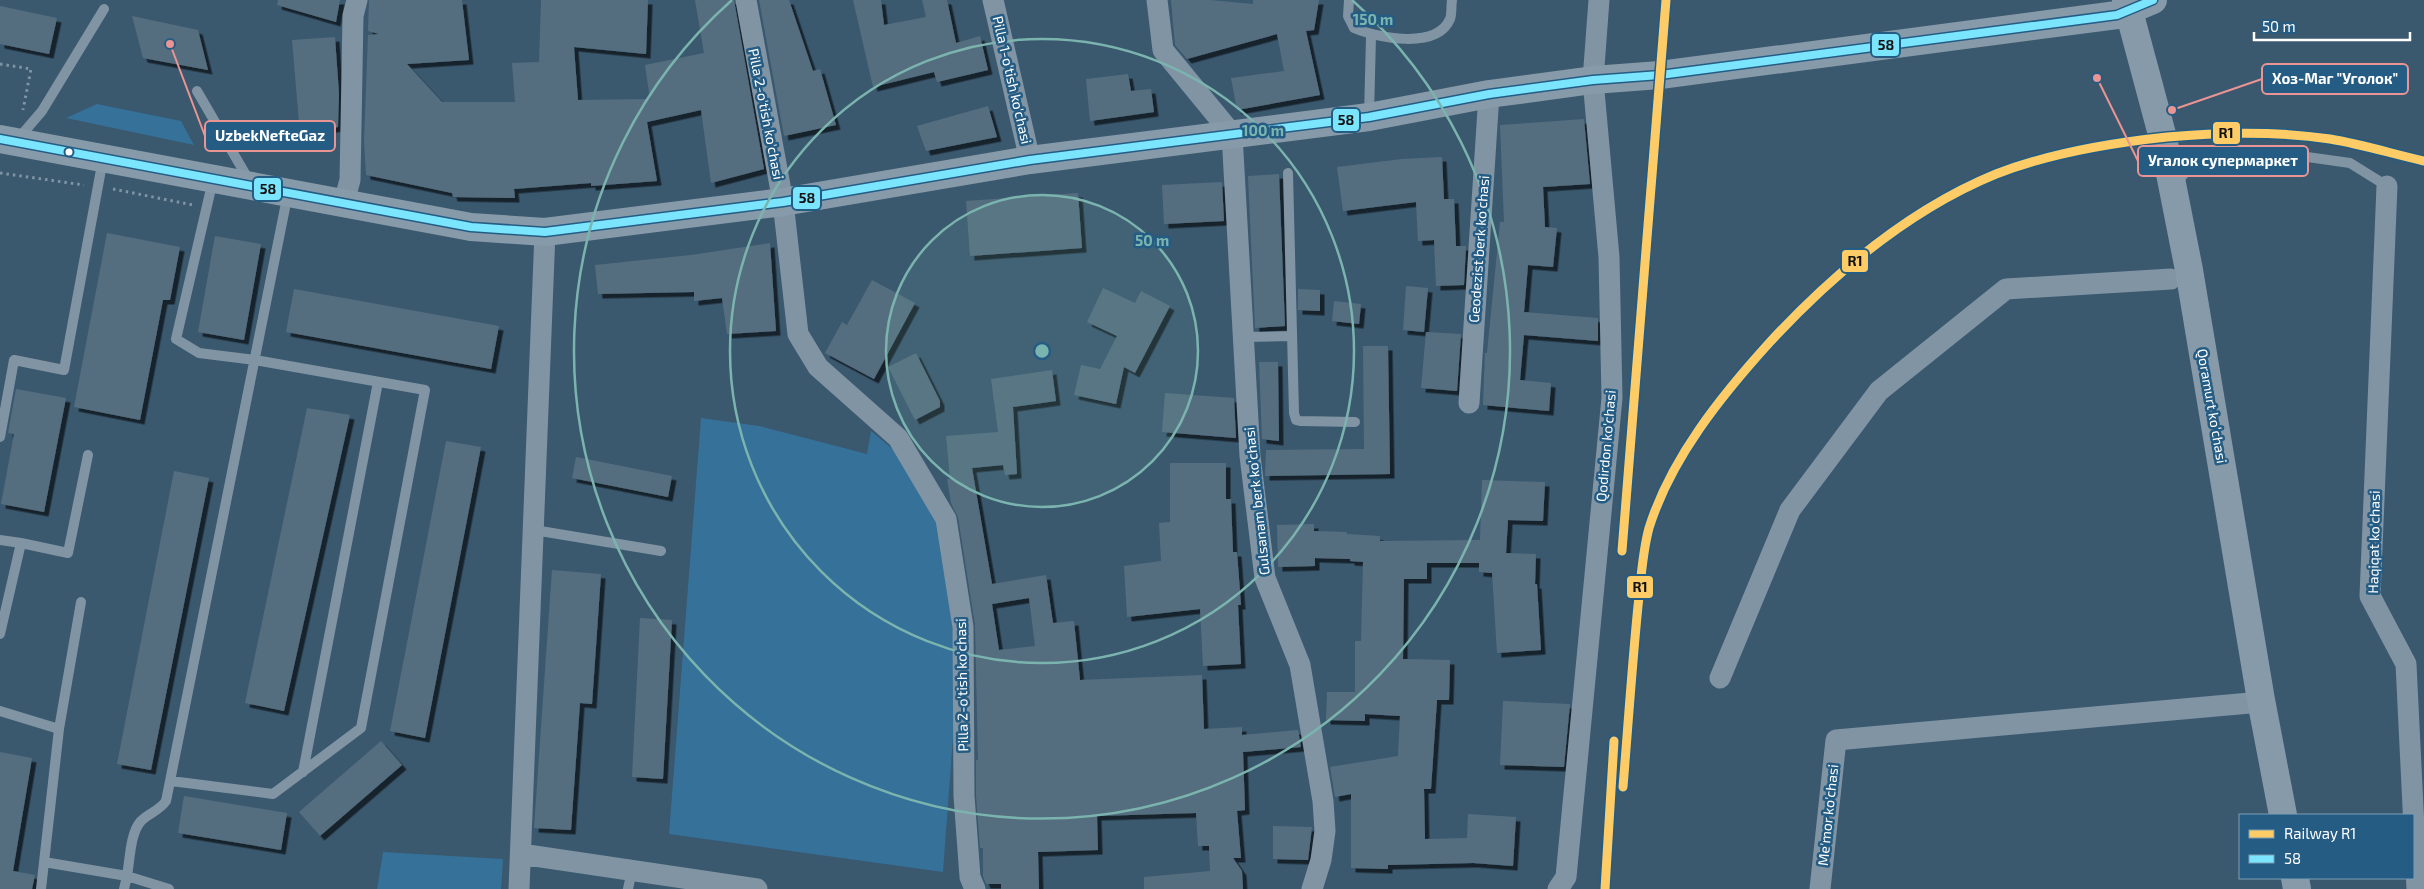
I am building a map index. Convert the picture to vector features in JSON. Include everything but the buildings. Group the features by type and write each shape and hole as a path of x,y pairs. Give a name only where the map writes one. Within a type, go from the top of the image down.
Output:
{"main road":[{"path":"8,141 471,227 545,232 783,202 1030,160 1369,117 1489,94 1593,80 1660,75 2127,5"},
{"name":"Qoramurt koʻchasi","path":"2127,5 2163,138 2189,270 2261,700 2283,814"},
{"name":"Qoramurt koʻchasi","path":"2127,5 2146,139 2250,703 2268,814"}],"street":[{"path":"344,202 350,180 353,16 357,0"},
{"name":"Pilla 2-o'tish ko'chasi","path":"746,0 783,202 798,334 818,367 898,438 946,519 963,627 964,796 970,877 975,889"},
{"name":"Pilla 1-o'tish ko'chasi","path":"993,0 1030,160"},
{"path":"1157,0 1163,50 1232,134"},
{"name":"Qodirdon ko'chasi","path":"1558,889 1566,877 1612,398 1609,258 1593,80 1599,0"},
{"name":"Geodezist berk ko'chasi","path":"1469,403 1489,94"},
{"name":"Gulsanam berk ko'chasi","path":"1232,134 1245,337 1250,456 1265,578 1300,665 1323,801 1325,831 1322,860 1312,889"},
{"name":"Haqiqat ko'chasi","path":"2386,186 2370,596 2406,664 2413,814"},
{"path":"519,889 545,232"},
{"path":"1720,678 1790,510 1879,391 2006,289 2171,279"},
{"name":"Me'mor ko'chasi","path":"1820,889 1836,740 2250,703"},
{"name":"Haqiqat ko'chasi","path":"2414,844 2416,889"},
{"path":"521,854 630,880 757,889"}],"lane":[{"path":"1349,0 1348,16 1354,28 1371,36 1421,39 1437,34 1450,20 1452,0"},
{"path":"8,141 42,112 104,9"},
{"path":"1369,117 1371,36"},
{"path":"197,91 251,186"},
{"path":"2172,187 2204,152 2264,152 2350,163 2386,186"},
{"path":"0,437 14,360 64,370 103,158"},
{"path":"1288,174 1291,336 1296,420 1354,422"},
{"path":"171,781 273,794 362,728 425,390 255,360 199,353 176,339 213,179"},
{"path":"124,889 134,835 139,823 147,815 159,810 166,802 171,781 288,192"},
{"path":"1245,337 1291,336"},
{"path":"304,772 378,382"},
{"path":"0,540 21,542 68,552 88,456"},
{"path":"534,530 660,551"},
{"path":"0,634 21,542"},
{"path":"41,889 59,729 81,602"},
{"path":"0,711 59,729"},
{"path":"44,862 127,876 169,889"}],"path":[{"path":"0,64 31,69 22,111 42,112"}],"shaded area":[{"path":"97,104 181,121 194,145 66,118"},
{"path":"701,418 759,426 867,454 871,431 907,461 939,524 958,670 943,872 669,834"},
{"path":"383,852 503,859 501,889 377,889"}],"rail line":[{"name":"R1","path":"1622,551 1666,0"},
{"name":"R1","path":"1623,787 1642,567 1649,528 1670,477 1699,429 1716,406 1770,342 1794,316 1846,268 1874,246 1933,206 1996,174 2037,160 2124,142 2208,134 2248,133 2310,136 2365,146 2424,161"},
{"name":"R1","path":"1605,889 1614,741"}],"transit line":[{"name":"58","path":"0,139 471,227 545,232 783,202 1030,160 1369,117 1489,94 1593,80 1660,75 2117,15 2153,0"}],"place":[{"name":"UzbekNefteGaz","path":"170,44"},
{"name":"Угалок супермаркет","path":"2097,78"},
{"name":"Хоз-Маг \"Уголок\"","path":"2172,110"}]}
